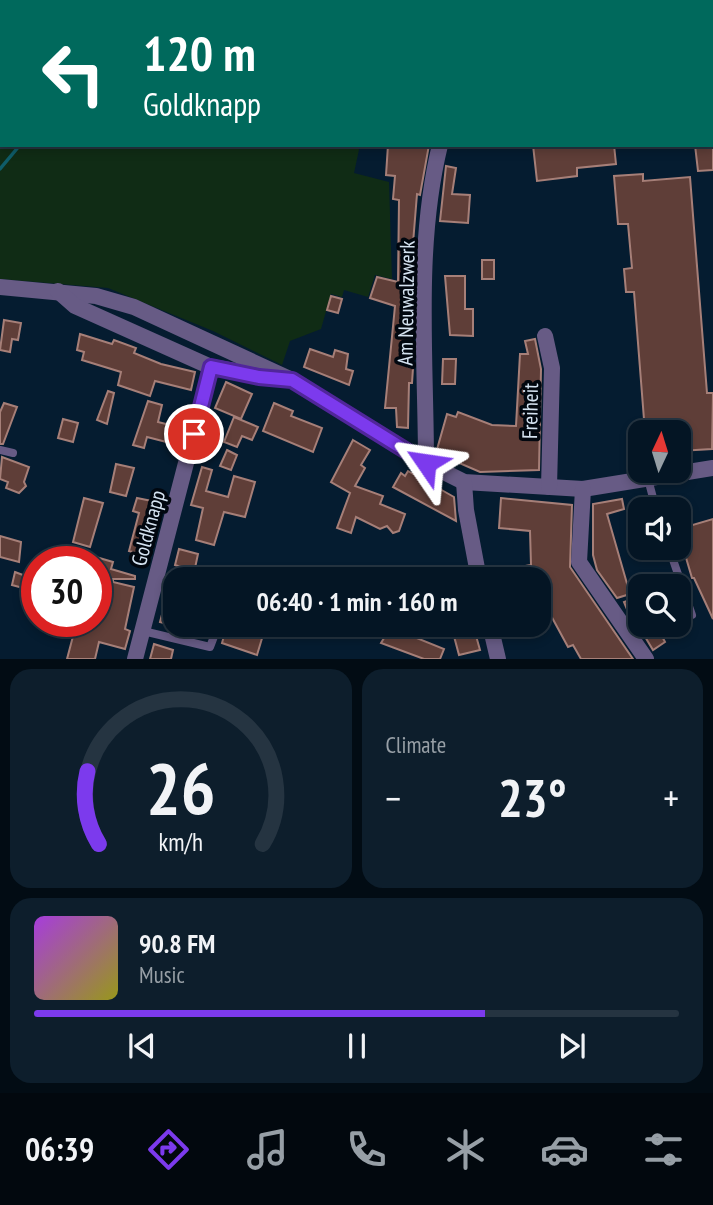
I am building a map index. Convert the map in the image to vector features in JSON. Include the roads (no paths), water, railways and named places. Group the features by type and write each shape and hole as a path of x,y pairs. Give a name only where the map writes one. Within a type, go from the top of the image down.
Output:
{"street":[{"name":"Am Neuwalzwerk","path":"426,463 426,267 434,172 440,147"},
{"path":"0,287 96,296 134,307 292,380 426,463 464,482 583,489 628,482"},
{"path":"58,292 75,306 211,367 259,377 292,380"},
{"name":"Freiheit","path":"545,337 552,368 549,487"},
{"name":"Goldknapp","path":"135,659 211,367"},
{"path":"691,472 713,468"},
{"path":"464,482 466,510 477,567"},
{"path":"583,489 579,562 646,659"},
{"path":"493,637 498,659"}],"lane":[{"path":"0,450 13,453"},
{"path":"673,560 692,615"},
{"path":"143,631 163,636"},
{"path":"168,637 210,647 214,637"}],"waterway":[{"path":"0,169 18,147"}]}
